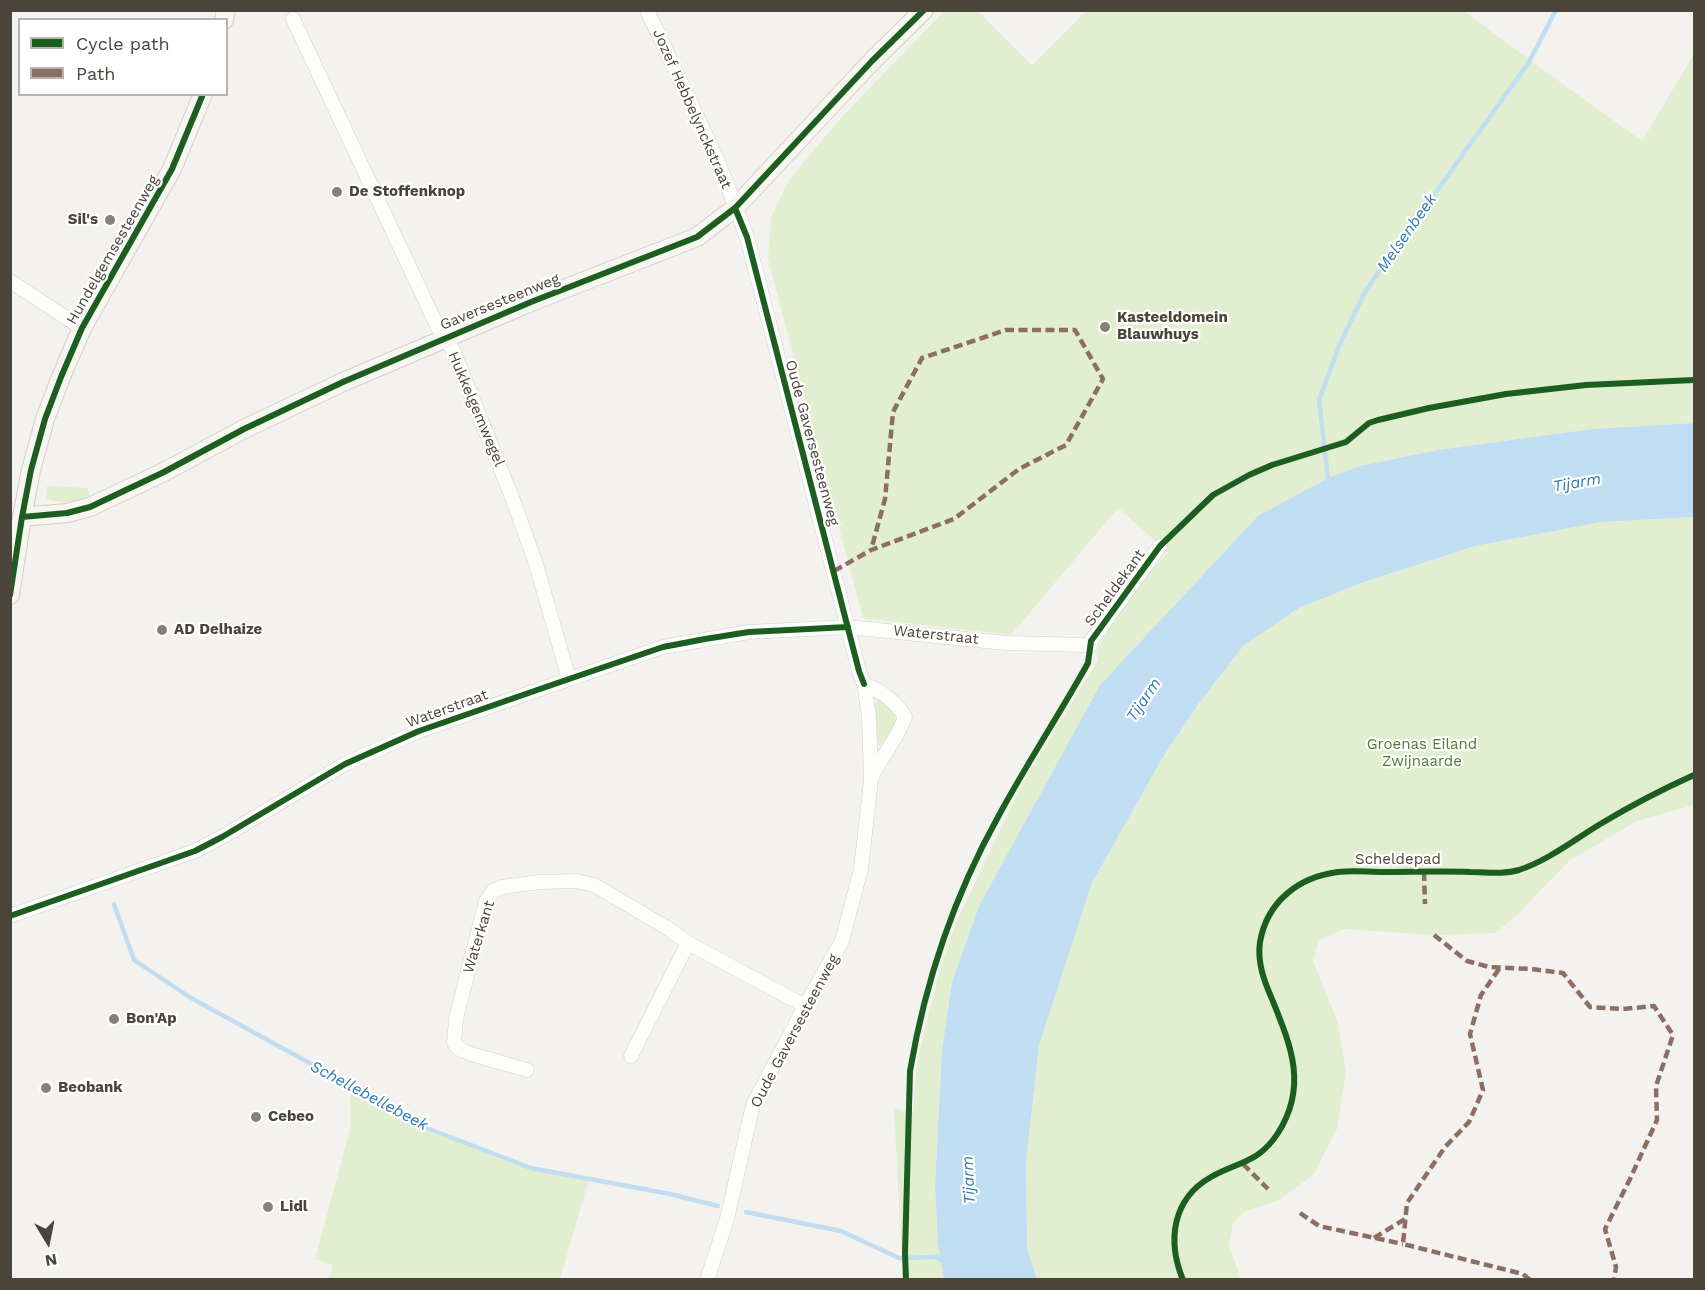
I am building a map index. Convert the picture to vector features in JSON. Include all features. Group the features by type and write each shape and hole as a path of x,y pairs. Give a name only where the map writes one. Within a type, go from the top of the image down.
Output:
{"street":[{"name":"Jozef Hebbelynckstraat","path":"647,10 717,159 735,208"},
{"name":"Gaversesteenweg","path":"16,517 67,513 90,507 343,382 595,276 697,237 735,208 872,61 924,10"},
{"name":"Hukkelgemwegel","path":"293,19 439,330 453,350 535,561 569,679"},
{"name":"Hundelgemsesteenweg","path":"10,595 16,517 45,419 82,328 165,184 202,96"},
{"name":"Oude Gaversesteenweg","path":"707,1280 727,1219 753,1105 842,941 861,869 871,780 869,716 864,684 747,237 735,208"},
{"path":"10,282 82,328"},
{"name":"Scheldekant","path":"1090,645 1160,546"},
{"name":"Waterstraat","path":"10,916 195,851 345,764 419,731 663,647 749,632 848,627 1005,643 1090,645"},
{"name":"Oude Gaversesteenweg","path":"864,684 877,689 899,706 904,717 900,731 878,763 871,780"},
{"name":"Waterkant","path":"527,1070 471,1054 459,1049 454,1043 456,1019 486,901 493,891 502,887 540,882 576,881 594,885 669,929 688,944 805,1006"},
{"path":"631,1056 688,944"}],"green space":[{"path":"944,11 978,11 1032,65 1086,11 1464,11 1642,141 1694,54 1694,423 1592,429 1438,450 1360,466 1328,478 1258,516 1100,685 979,906 952,982 942,1050 935,1186 938,1243 944,1279 903,1279 894,1108 913,1114 916,1071 925,1029 941,966 957,921 1023,782 1098,660 1096,651 1129,596 1168,552 1118,508 1011,635 863,618 768,259 771,218 789,180 840,119"},
{"path":"47,486 87,488 90,496 68,502 52,501 46,499"},
{"name":"Groenas Eiland Zwijnaarde","path":"1694,517 1694,803 1637,821 1570,860 1517,915 1495,933 1434,935 1345,929 1319,940 1313,961 1337,1020 1346,1073 1337,1129 1314,1174 1281,1199 1244,1212 1233,1223 1229,1244 1241,1279 1037,1279 1027,1248 1026,1161 1039,1044 1092,883 1161,760 1199,703 1244,645 1299,608 1364,582 1475,546 1601,522"},
{"path":"881,699 892,712 895,722 891,732 880,746 877,741 875,703"},
{"path":"354,1091 411,1122 531,1168 589,1179 560,1279 329,1279 333,1265 315,1259 351,1126 350,1092"}],"water":[{"name":"Tijarm","path":"1694,423 1694,517 1601,522 1475,546 1364,582 1299,608 1244,645 1199,703 1161,760 1092,883 1039,1045 1026,1161 1027,1248 1037,1279 944,1279 938,1243 935,1186 942,1050 952,982 979,906 1100,685 1258,516 1328,478 1360,466 1438,450 1592,429"}],"waterway":[{"name":"Melsenbeek","path":"1328,478 1319,400 1341,341 1366,290 1529,62 1556,10"},
{"name":"Schellebellebeek","path":"114,904 134,960 191,998 411,1122 531,1168 670,1194 718,1206"},
{"name":"Schellebellebeek","path":"746,1212 841,1231 899,1258 937,1257 944,1262"}],"marked path":[{"path":"834,571 871,550 954,519 1019,469 1066,445 1103,379 1075,330 1006,330 922,358 893,412 885,499 871,550"},
{"path":"1424,872 1425,904"},
{"path":"1434,935 1467,961 1489,967 1563,973 1590,1007 1623,1009 1654,1006 1673,1035 1656,1086 1657,1120 1605,1229 1616,1267 1614,1280"},
{"path":"1499,969 1481,995 1470,1034 1483,1090 1469,1122 1445,1147 1407,1203 1403,1244 1523,1274 1530,1280"},
{"path":"1243,1164 1268,1189"},
{"path":"1300,1213 1319,1226 1403,1244"},
{"path":"1374,1238 1405,1219"}],"cycle path":[{"path":"22,517 67,513 90,507 343,382 531,302 697,237 735,208 872,61 924,10"},
{"path":"10,595 31,470 45,419 61,377 82,328 172,169 202,96"},
{"path":"735,208 747,237 864,684"},
{"path":"906,1280 910,1071 924,1005 943,941 982,847 1088,663 1091,641 1160,546 1213,495 1272,465 1346,442 1369,423 1378,420 1506,394 1586,385 1694,380"},
{"path":"10,916 195,851 345,764 419,731 569,679 663,647 705,639 749,632 848,627"},
{"name":"Scheldepad","path":"1183,1280 1175,1251 1175,1236 1176,1222 1188,1197 1211,1177 1247,1161 1271,1143 1287,1116 1292,1099 1294,1082 1290,1050 1264,978 1259,957 1264,928 1277,904 1287,894 1310,879 1338,872 1513,872 1551,855 1602,823 1694,775"}],"place":[{"name":"De Stoffenknop","path":"337,192"},
{"name":"Sil's","path":"110,220"},
{"name":"Kasteeldomein Blauwhuys","path":"1105,327"},
{"name":"AD Delhaize","path":"162,630"},
{"name":"Bon'Ap","path":"114,1019"},
{"name":"Beobank","path":"46,1088"},
{"name":"Cebeo","path":"256,1117"},
{"name":"Lidl","path":"268,1207"}]}
